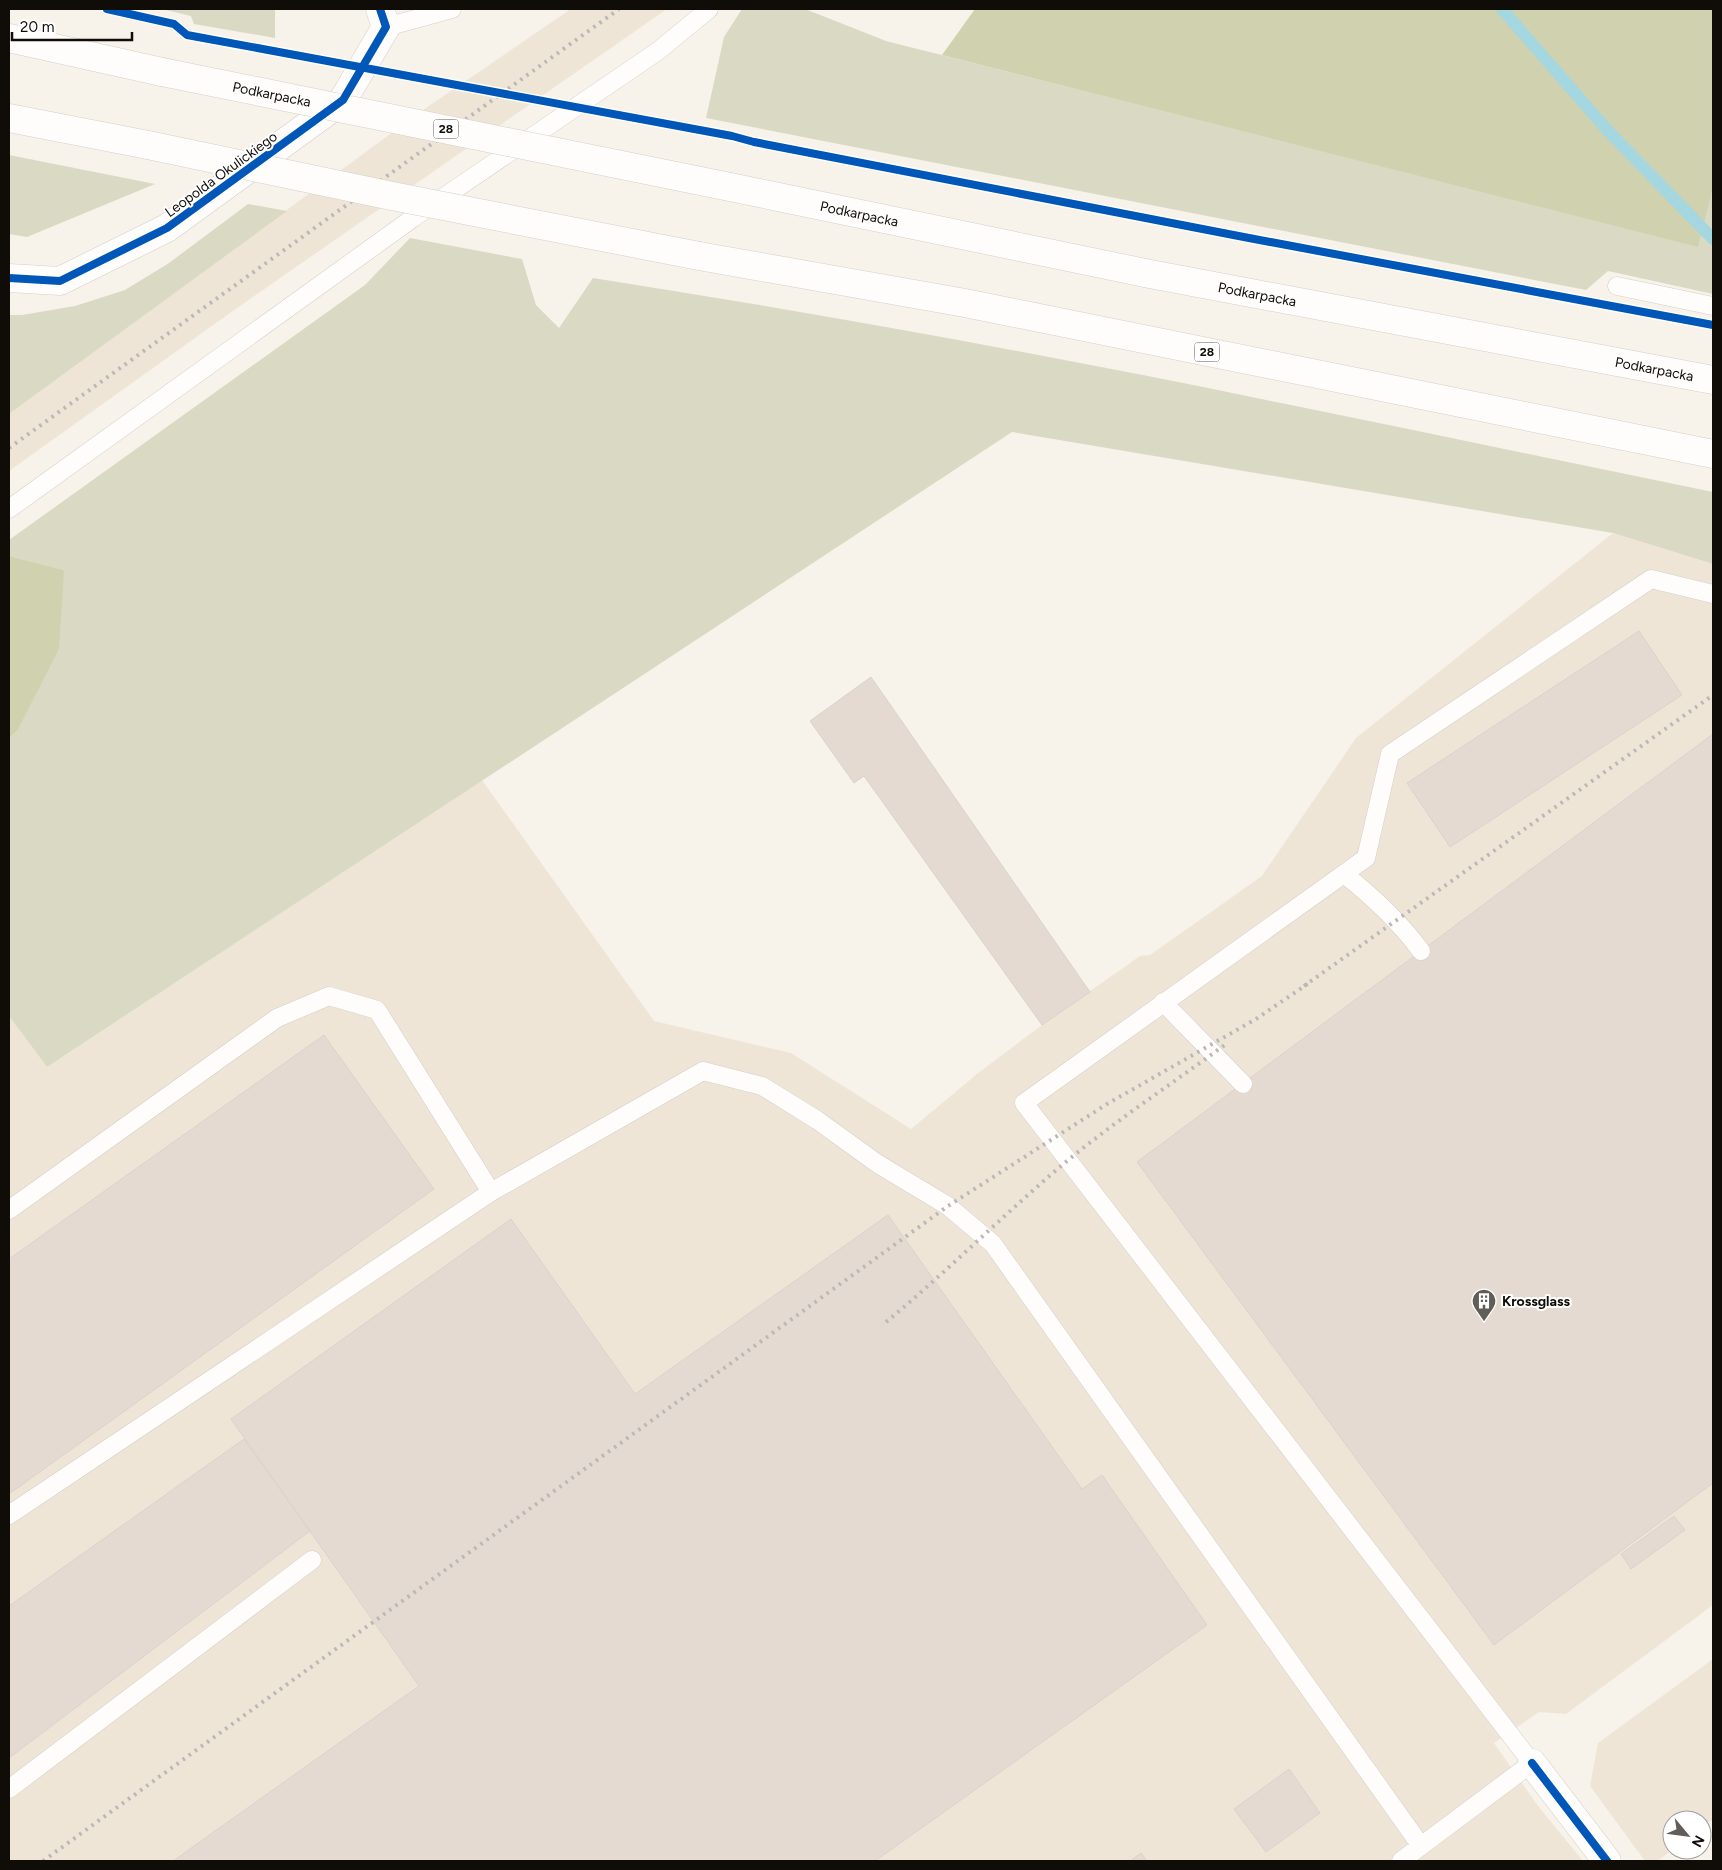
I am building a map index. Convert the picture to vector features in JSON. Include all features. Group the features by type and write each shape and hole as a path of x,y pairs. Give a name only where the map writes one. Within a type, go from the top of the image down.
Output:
{"main road":[{"name":"Leopolda Okulickiego","path":"9,278 60,281 167,228 343,100 383,18"},
{"name":"Podkarpacka","path":"9,38 162,72 1150,274 1713,380"},
{"name":"28","path":"9,118 699,256 965,303 1713,454"},
{"path":"1532,1763 1607,1861"}],"lane":[{"path":"383,18 452,9"},
{"path":"9,509 413,218 658,51 709,9"},
{"path":"1617,286 1713,306"},
{"path":"1401,1861 1532,1763 1024,1103 1366,858 1390,754 1651,579 1713,594"},
{"path":"1344,874 1376,899 1421,951"},
{"path":"9,1210 277,1018 329,996 377,1010 491,1192"},
{"path":"1163,1002 1243,1084"},
{"path":"9,1516 491,1192 704,1071 762,1086 817,1120 878,1164 948,1206 993,1244 1421,1846"},
{"path":"9,1789 312,1560"}],"shaded area":[{"path":"571,9 667,9 237,308 9,471 9,414 423,110"},
{"path":"1613,533 1713,564 1713,1605 1566,1714 1539,1712 1494,1743 1538,1806 1583,1861 9,1861 9,1016 47,1067 482,780 654,1021 791,1053 911,1129 977,1074 1042,1025 1140,956 1150,955 1262,876 1356,738"},
{"path":"1713,1659 1713,1819 1712,1810 1662,1810 1662,1857 1657,1861 1645,1861 1590,1786 1598,1743"}],"green space":[{"path":"162,9 275,9 275,38 194,24 191,16"},
{"path":"742,9 805,9 886,41 1697,246 1713,187 1713,294 1608,271 1586,290 706,118 724,37"},
{"path":"975,9 1713,9 1713,187 1698,247 942,55"},
{"path":"9,155 155,184 27,237 9,234"},
{"path":"248,204 287,211 9,414 9,315 22,315 75,306 125,290 169,263"},
{"path":"410,238 522,259 536,305 559,328 593,278 765,306 1024,352 1713,492 1713,564 1613,533 1012,432 47,1067 9,1016 9,738 17,731 64,570 9,556 9,540 365,285"},
{"path":"9,556 64,570 59,649 17,731 9,738"}],"building":[{"path":"1639,631 1682,695 1450,847 1407,783"},
{"path":"871,677 1090,992 1042,1025 864,776 854,783 810,721"},
{"name":"Krossglass","path":"1713,734 1713,1483 1494,1645 1137,1162"},
{"path":"324,1035 434,1189 9,1494 9,1259"},
{"path":"888,1215 1082,1489 1102,1475 1207,1625 875,1861 173,1861 419,1686 231,1419 511,1219 635,1394"},
{"path":"244,1439 310,1531 9,1758 9,1606"},
{"path":"1674,1516 1685,1530 1631,1569 1621,1554"},
{"path":"1289,1769 1320,1813 1266,1852 1234,1809"},
{"path":"1141,1853 1147,1861 1130,1861"}],"waterway":[{"path":"1502,9 1609,132 1713,239"}],"railway":[{"path":"9,448 619,9"},
{"path":"1304,986 1713,695"},
{"path":"43,1861 948,1206 1107,1104 1256,1019 1309,983"},
{"path":"886,1322 1067,1161 1226,1044"}],"cycle path":[{"path":"107,9 174,24 187,35 732,136 754,142 1249,238 1713,325"},
{"path":"9,278 60,281 167,228 343,100 386,27 380,9"},
{"path":"1532,1763 1607,1861"}],"place":[{"name":"Krossglass","path":"1484,1322"}]}
